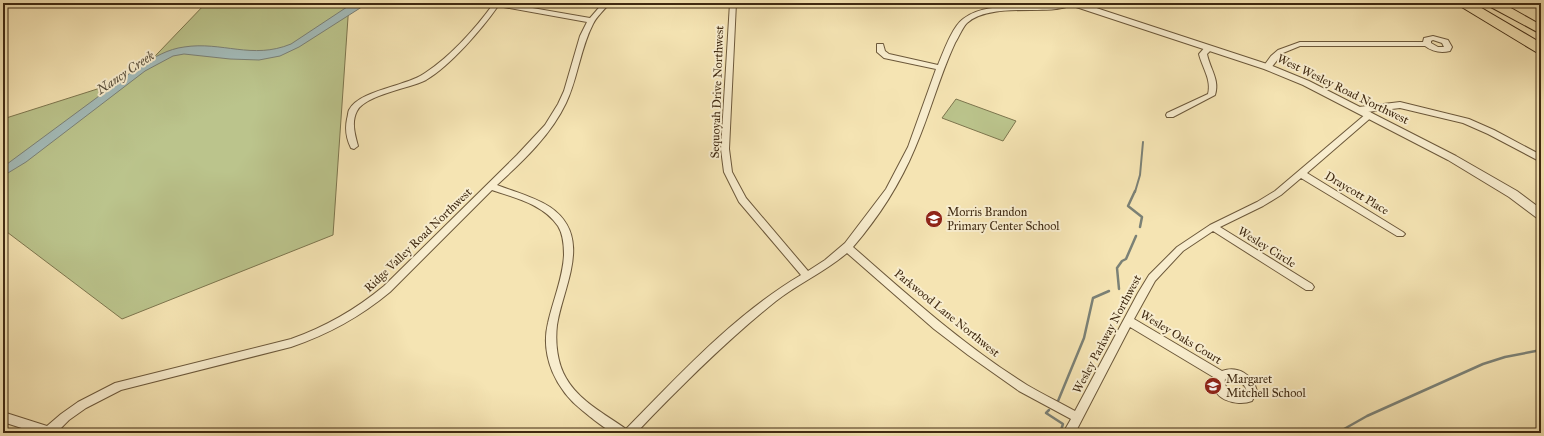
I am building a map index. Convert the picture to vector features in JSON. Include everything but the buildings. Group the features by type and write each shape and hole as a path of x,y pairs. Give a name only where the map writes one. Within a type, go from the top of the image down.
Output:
{"highway":[{"path":"1464,3 1541,49"},
{"path":"1493,3 1541,30"}],"street":[{"path":"354,146 349,130 354,110 359,103 382,92 422,79 428,75 440,66 482,24 497,3 590,20"},
{"name":"Ridge Valley Road Northwest","path":"48,433 82,405 119,386 291,343 321,332 348,318 369,304 387,289 537,139 562,106 573,81 590,20 598,10 607,3"},
{"name":"Sequoyah Drive Northwest","path":"733,3 725,149 728,172 742,200 806,275"},
{"path":"629,433 746,320 775,296 846,248 856,237 885,197 905,163 946,53 966,20 974,15 998,10 1060,6 1073,3"},
{"name":"West Wesley Road Northwest","path":"1073,3 1096,6 1209,48 1267,67 1306,83 1485,176 1513,194 1541,215"},
{"path":"1267,67 1279,52 1288,47 1300,44 1427,44"},
{"path":"880,46 881,52 887,56 940,68"},
{"path":"1170,115 1211,95 1213,91 1212,77 1203,54 1209,48"},
{"path":"1359,110 1390,105 1400,105 1466,121 1491,132 1541,159"},
{"name":"Wesley Parkway Northwest","path":"1069,433 1152,278 1165,262 1180,249 1213,227 1278,194 1370,115"},
{"name":"Draycott Place","path":"1301,174 1400,234"},
{"path":"491,186 541,206 554,215 563,226 568,239 569,254 567,275 552,329 554,361 563,382 574,397 585,407 623,433"},
{"name":"Wesley Circle","path":"1213,227 1309,287"},
{"name":"Parkwood Lane Northwest","path":"846,248 938,326 972,352 1023,388 1077,417"},
{"name":"Wesley Oaks Court","path":"1128,321 1221,376"},
{"path":"3,416 48,433"}],"green space":[{"path":"206,3 349,3 333,235 122,319 3,229 3,119 135,77"},
{"path":"956,99 1016,121 1003,141 942,118"}],"water":[{"path":"353,3 368,3 299,47 280,56 259,60 230,59 184,54 173,56 145,71 26,162 3,176 3,167 141,65 167,51 184,47 198,46 250,50 277,48 291,44"}],"waterway":[{"path":"1135,192 1140,175 1143,142"},
{"path":"1135,191 1128,206 1142,217 1140,227"},
{"path":"1119,289 1117,268 1122,261 1126,259 1136,236"},
{"path":"1058,401 1084,338 1093,298 1109,291"},
{"path":"1337,433 1367,416 1483,364 1505,357 1541,350"},
{"path":"1049,410 1046,413 1063,424 1060,433"}],"place":[{"name":"Morris Brandon Primary Center School","path":"934,219"},
{"name":"Margaret Mitchell School","path":"1213,386"}],"water label":[{"name":"Nancy Creek","path":"125,72"}]}
